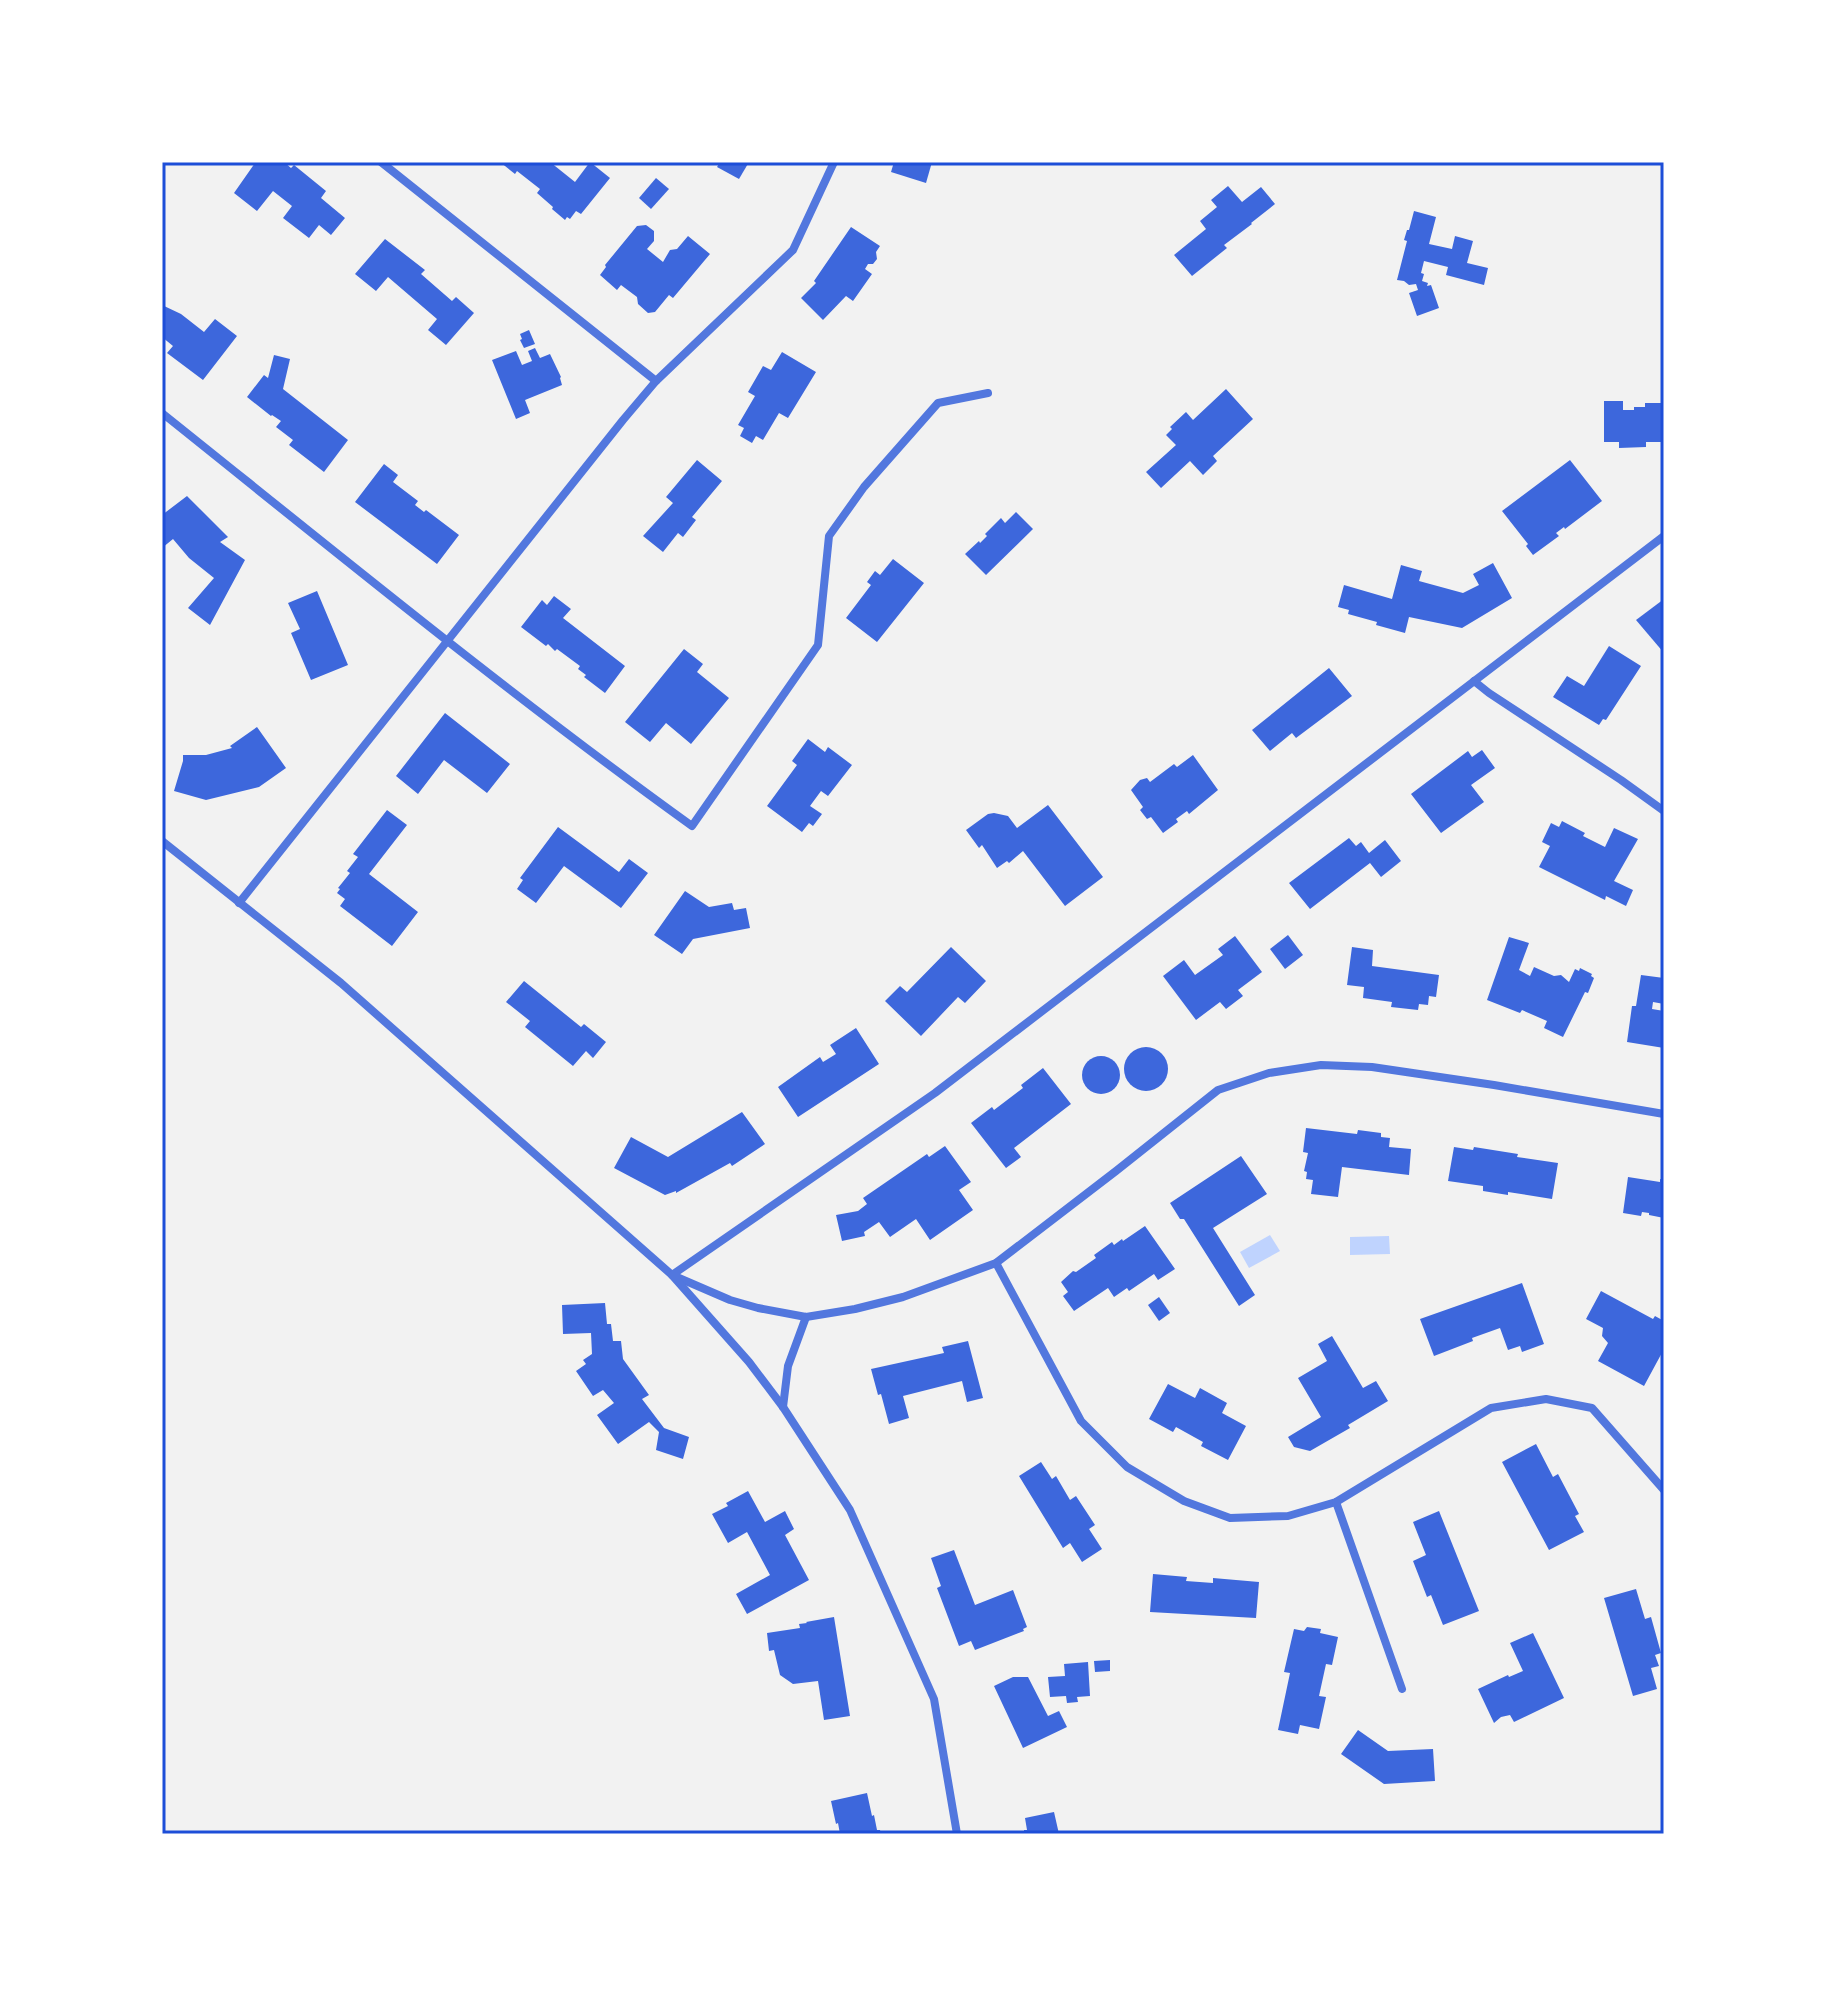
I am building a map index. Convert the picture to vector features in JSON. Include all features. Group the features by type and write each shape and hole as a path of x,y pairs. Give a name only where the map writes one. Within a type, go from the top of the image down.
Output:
{"street":[{"path":"381,162 656,381"},
{"path":"239,903 656,381 793,250 834,162"},
{"path":"162,413 448,641 692,826 818,645 829,536 864,487 938,403 988,393"},
{"path":"672,1275 935,1093 1664,536"},
{"path":"1474,681 1664,811"},
{"path":"162,841 341,983 672,1275 749,1362 783,1407 850,1510 934,1699 957,1834"},
{"path":"672,1275 730,1300 806,1317 903,1297 996,1263 1218,1090 1269,1073 1321,1065 1372,1067 1664,1114"},
{"path":"996,1263 1081,1421 1127,1467 1184,1501 1230,1518 1288,1516 1336,1502 1491,1408 1546,1399 1592,1408 1664,1490"},
{"path":"783,1407 788,1366 806,1317"},
{"path":"1336,1502 1402,1689"}],"water":[{"path":"1270,1235 1280,1251 1249,1268 1240,1252"},
{"path":"1389,1236 1390,1254 1350,1255 1350,1237"}],"building":[{"path":"284,162 291,168 294,165 326,191 321,198 345,218 331,235 319,225 309,238 283,218 292,206 273,191 257,211 234,193 255,163"},
{"path":"500,162 550,162 575,182 590,162 610,178 581,214 576,211 565,220 537,193 540,189"},
{"path":"720,162 749,162 739,179 717,167"},
{"path":"894,162 932,162 926,183 891,172"},
{"path":"656,178 669,189 651,209 639,198"},
{"path":"1228,186 1242,202 1261,187 1275,204 1224,245 1227,248 1192,276 1174,255 1206,229 1200,221 1217,207 1211,200"},
{"path":"1414,211 1436,217 1429,244 1452,249 1455,236 1473,241 1467,263 1488,268 1484,285 1446,275 1448,267 1424,261 1422,281 1428,283 1427,286 1431,285 1439,308 1417,316 1409,293 1418,290 1416,284 1409,285 1397,280 1407,241 1404,240"},
{"path":"646,225 654,231 654,241 647,249 663,262 670,250 677,249 688,236 710,254 673,298 669,295 655,312 648,313 638,304 637,297 621,285 617,290 600,275 637,226"},
{"path":"851,227 880,246 876,252 877,259 865,269 872,274 853,301 846,296 823,320 801,298 816,283 814,281"},
{"path":"385,239 425,270 421,274 452,301 456,297 474,313 446,345 428,330 437,319 388,277 376,291 355,274"},
{"path":"162,305 181,314 204,332 215,319 237,336 203,380 167,353 173,346 162,337"},
{"path":"529,330 535,344 524,348 520,334"},
{"path":"535,348 540,358 550,354 562,385 525,400 530,413 516,419 492,360 516,351 522,365 532,361 528,351"},
{"path":"782,352 816,372 788,418 779,413 763,440 756,436 752,443 740,436 744,428 738,425 755,396 748,392 763,366 771,370"},
{"path":"274,355 290,359 283,389 348,440 324,472 289,445 293,440 276,427 281,421 247,397 264,375 268,378"},
{"path":"1226,389 1253,419 1213,456 1217,461 1203,475 1190,461 1161,488 1146,472 1176,445 1166,435 1172,429 1170,427 1186,412 1193,420"},
{"path":"1604,401 1623,401 1623,410 1645,407 1645,403 1664,403 1664,442 1646,442 1646,447 1619,448 1619,442 1604,442"},
{"path":"697,460 722,481 692,517 696,520 683,537 678,533 663,552 643,536 673,503 666,497"},
{"path":"1570,460 1602,501 1556,533 1559,536 1533,555 1502,511"},
{"path":"384,464 398,475 393,482 418,501 415,505 459,535 437,564 355,502"},
{"path":"187,496 228,537 220,542 245,560 210,625 188,608 214,578 189,558 173,539 162,548 162,522 165,519 162,515"},
{"path":"1016,512 1033,529 986,575 965,554 987,536 985,534 1001,518 1005,523"},
{"path":"893,559 924,583 877,642 846,618 871,585 867,582 875,571 880,575"},
{"path":"1493,563 1512,598 1462,628 1409,617 1405,633 1376,625 1377,622 1348,614 1349,610 1338,607 1344,585 1392,599 1401,565 1422,571 1419,581 1463,593 1479,585 1473,574"},
{"path":"317,591 348,665 311,680 291,633 300,629 288,603"},
{"path":"554,596 571,609 563,618 625,666 605,693 584,677 586,675 578,669 580,666 521,627 542,600 547,605"},
{"path":"1664,599 1664,653 1636,620"},
{"path":"1609,646 1641,666 1606,720 1603,719 1599,725 1553,697 1567,676 1584,686"},
{"path":"684,649 703,664 697,672 729,698 691,744 666,723 650,742 625,722"},
{"path":"1329,668 1352,696 1296,738 1292,733 1270,751 1252,730"},
{"path":"445,713 510,764 487,793 444,760 418,794 396,776"},
{"path":"257,727 286,768 259,787 206,800 174,791 183,755 206,755 232,748 230,746"},
{"path":"808,739 825,752 828,747 852,765 828,796 821,791 810,806 822,814 813,826 809,823 802,832 767,806 797,765 792,761"},
{"path":"1482,750 1495,768 1471,785 1484,802 1441,833 1411,794 1468,751 1472,757"},
{"path":"1193,755 1218,790 1189,814 1187,811 1176,819 1178,822 1163,833 1151,817 1147,819 1140,810 1143,807 1131,790 1140,780 1147,778 1150,782 1174,764 1177,767"},
{"path":"1048,805 1103,877 1065,906 1023,851 997,868 982,845 979,848 966,830 994,813 1008,816 1017,828"},
{"path":"387,810 407,825 369,874 418,912 392,946 340,906 345,899 337,893 350,873 347,871 358,857 353,854"},
{"path":"1562,821 1605,847 1614,828 1638,839 1614,881 1633,890 1626,906 1606,896 1605,900 1539,867 1550,846 1542,842 1551,823 1559,827"},
{"path":"558,827 619,872 629,859 648,873 621,908 564,866 536,903 517,889 523,880 520,878"},
{"path":"1349,838 1356,846 1361,842 1369,853 1385,840 1401,861 1381,877 1370,863 1310,909 1289,883"},
{"path":"685,891 709,907 732,903 734,910 746,908 750,928 693,939 682,954 654,935"},
{"path":"1288,935 1303,955 1285,969 1270,949"},
{"path":"1235,936 1262,972 1238,990 1243,996 1226,1009 1220,1002 1196,1020 1163,976 1184,960 1195,975 1223,955 1218,949"},
{"path":"1509,937 1529,943 1519,970 1530,976 1534,967 1554,976 1561,975 1569,982 1575,969 1592,974 1594,978 1588,993 1585,992 1563,1037 1544,1028 1547,1021 1487,1000"},
{"path":"951,947 986,981 965,1003 958,997 921,1036 885,1001 900,986 907,992"},
{"path":"1352,947 1373,950 1372,966 1439,975 1436,997 1429,996 1428,1005 1419,1004 1418,1010 1391,1007 1392,1002 1363,998 1364,987 1347,985"},
{"path":"1641,975 1664,978 1664,1004 1653,1002 1652,1009 1664,1011 1664,1048 1627,1042 1632,1006 1636,1006"},
{"path":"524,981 581,1027 584,1024 606,1042 593,1058 586,1051 573,1066 525,1027 530,1021 506,1002"},
{"path":"856,1028 879,1064 798,1117 778,1087 820,1057 823,1062 836,1054 830,1045"},
{"path":"1146,1047 1162,1053 1168,1069 1162,1085 1146,1091 1130,1085 1124,1069 1130,1053"},
{"path":"1101,1056 1115,1061 1120,1075 1115,1089 1101,1094 1087,1089 1082,1075 1087,1061"},
{"path":"1043,1068 1071,1104 1014,1148 1021,1157 1006,1168 971,1123 1023,1088 1021,1085"},
{"path":"742,1112 765,1144 732,1166 730,1163 676,1193 665,1195 614,1168 631,1137 668,1157"},
{"path":"1306,1128 1357,1134 1358,1130 1381,1133 1381,1137 1390,1138 1389,1147 1411,1149 1409,1175 1342,1167 1338,1197 1311,1194 1313,1180 1306,1179 1307,1172 1304,1171 1308,1153 1303,1152"},
{"path":"945,1146 971,1182 959,1190 973,1210 930,1240 916,1219 890,1237 879,1222 864,1232 865,1236 842,1241 836,1215 858,1211 867,1204 863,1198 927,1154 929,1157"},
{"path":"1454,1147 1473,1150 1474,1147 1558,1163 1552,1199 1483,1191 1483,1186 1448,1181"},
{"path":"1241,1156 1267,1194 1213,1228 1255,1295 1239,1306 1184,1219 1180,1219 1170,1203"},
{"path":"1628,1177 1664,1180 1664,1218 1642,1212 1641,1216 1623,1213"},
{"path":"1145,1226 1175,1269 1158,1280 1154,1274 1114,1297 1108,1288 1074,1311 1063,1296 1068,1292 1061,1282 1096,1258 1094,1255 1112,1242 1114,1245 1123,1241"},
{"path":"1522,1283 1544,1344 1522,1352 1520,1346 1508,1350 1500,1328 1434,1356 1420,1319"},
{"path":"1601,1291 1653,1319 1655,1316 1664,1321 1664,1349 1644,1386 1598,1361 1608,1343 1602,1336 1603,1328 1586,1319"},
{"path":"1159,1297 1170,1313 1159,1321 1148,1305"},
{"path":"605,1303 613,1341 621,1341 623,1359 649,1395 642,1399 664,1428 689,1437 683,1459 656,1450 659,1432 649,1422 618,1444 597,1415 614,1403 603,1390 593,1396 576,1371 586,1364 583,1360 592,1354 591,1333 563,1334 562,1305"},
{"path":"1332,1336 1363,1388 1376,1381 1388,1401 1310,1451 1294,1447 1288,1437 1321,1417 1298,1378 1327,1361 1318,1344"},
{"path":"968,1341 983,1398 967,1402 962,1381 903,1396 909,1418 889,1424 871,1369 944,1353 942,1347"},
{"path":"1168,1384 1195,1398 1200,1388 1227,1403 1222,1413 1246,1426 1228,1460 1201,1446 1203,1442 1176,1427 1173,1432 1149,1419"},
{"path":"1536,1444 1553,1477 1558,1474 1579,1514 1575,1516 1584,1532 1549,1550 1502,1462"},
{"path":"1041,1462 1052,1479 1056,1476 1070,1500 1076,1496 1095,1525 1089,1529 1102,1549 1082,1562 1070,1543 1063,1548 1019,1476"},
{"path":"748,1491 765,1522 785,1511 794,1529 785,1535 809,1580 747,1614 736,1594 770,1575 747,1532 728,1543 712,1514"},
{"path":"1439,1511 1479,1611 1443,1625 1431,1595 1427,1597 1413,1561 1426,1555 1413,1522"},
{"path":"954,1550 975,1605 1013,1590 1027,1627 1024,1631 975,1650 971,1641 959,1646 937,1588 941,1586 931,1558"},
{"path":"1153,1574 1187,1577 1186,1581 1213,1583 1213,1578 1259,1582 1256,1618 1150,1612"},
{"path":"1636,1589 1645,1619 1651,1617 1661,1653 1655,1655 1659,1666 1651,1668 1657,1689 1633,1696 1604,1598"},
{"path":"834,1617 850,1716 824,1720 818,1681 793,1684 780,1675 774,1650 769,1651 767,1633 800,1628 799,1624"},
{"path":"1307,1627 1338,1637 1332,1665 1326,1664 1319,1696 1326,1697 1319,1729 1300,1725 1298,1734 1278,1730 1290,1673 1284,1672 1294,1629 1304,1631"},
{"path":"1533,1633 1564,1698 1514,1722 1510,1715 1494,1723 1478,1689 1523,1671 1510,1643"},
{"path":"1110,1660 1110,1671 1095,1672 1094,1661"},
{"path":"1088,1662 1090,1696 1077,1697 1078,1702 1067,1703 1066,1696 1050,1697 1048,1677 1065,1676 1064,1664"},
{"path":"1013,1677 1028,1677 1048,1716 1059,1711 1067,1727 1023,1748 994,1686"},
{"path":"1358,1730 1388,1751 1433,1749 1435,1781 1384,1784 1341,1754"},
{"path":"867,1793 872,1816 881,1834 840,1834 831,1801"},
{"path":"1054,1812 1059,1834 1024,1834 1027,1830 1025,1818"}]}
